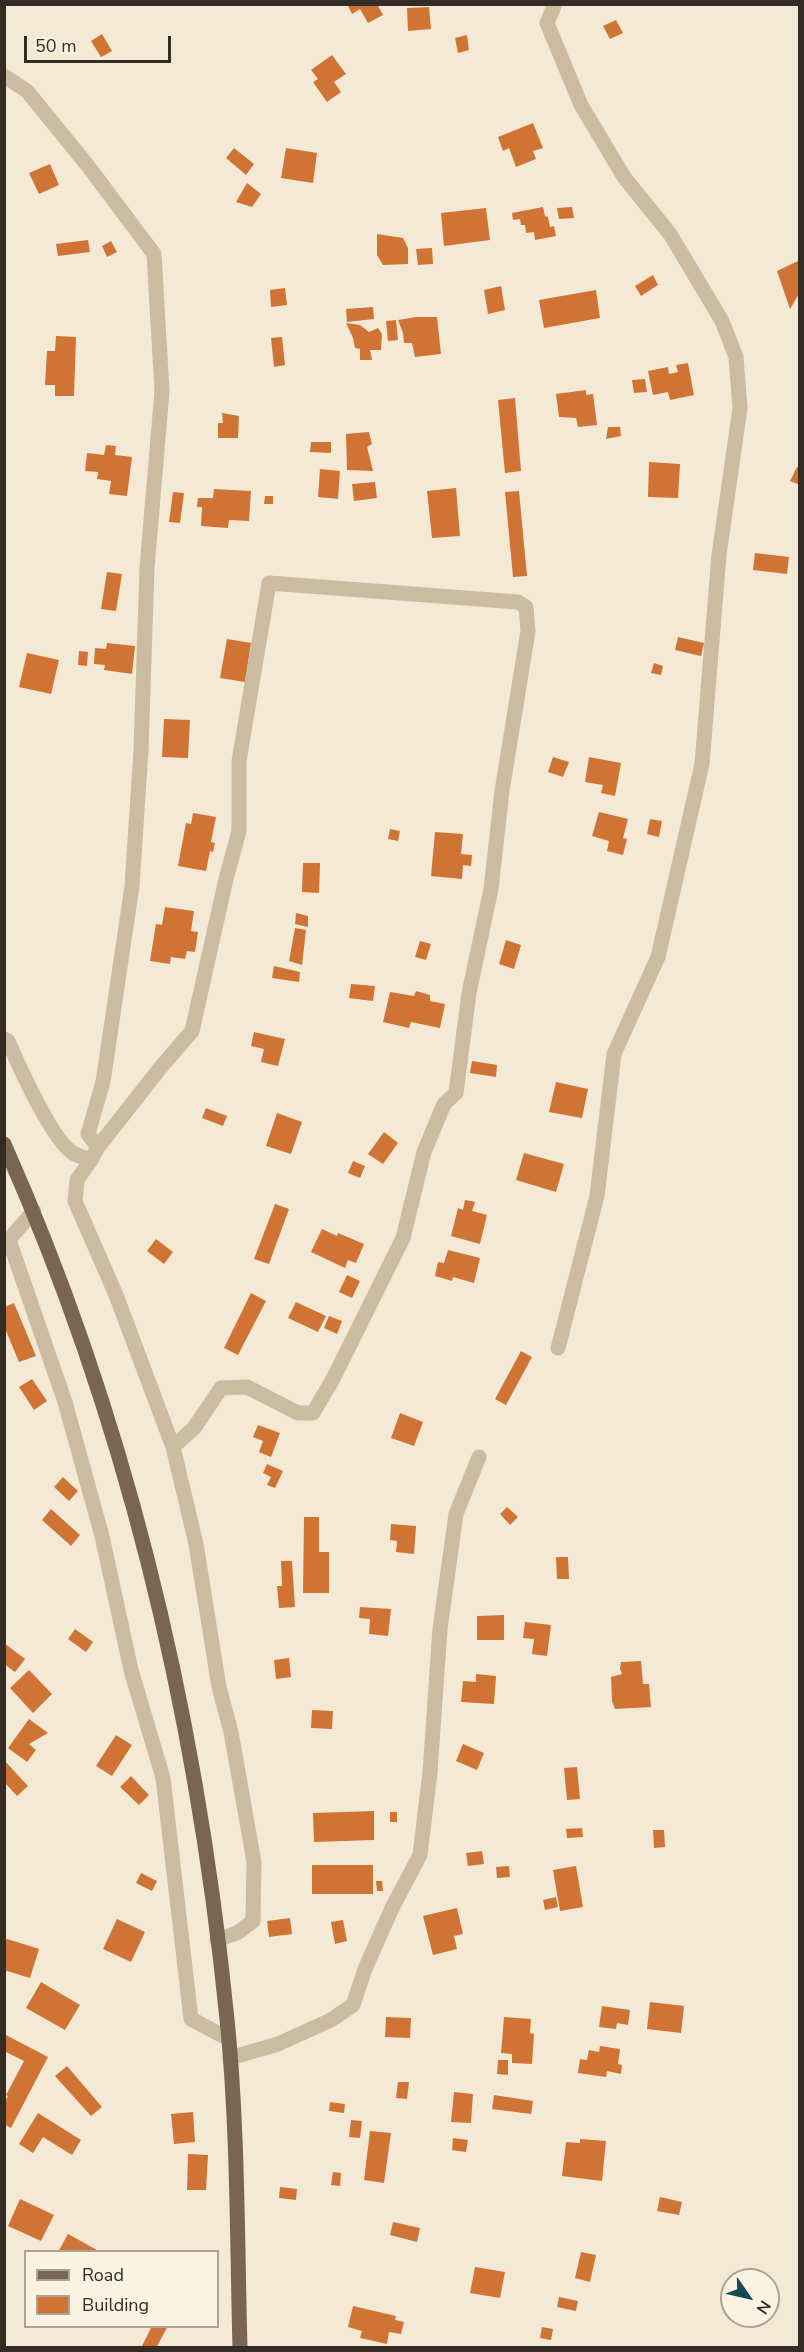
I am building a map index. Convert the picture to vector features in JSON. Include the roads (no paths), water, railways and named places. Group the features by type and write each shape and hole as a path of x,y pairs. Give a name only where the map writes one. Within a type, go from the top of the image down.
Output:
{"main road":[{"path":"4,1144 34,1211 88,1360 144,1545 175,1680 200,1808 229,2039 236,2138 240,2348"}],"street":[{"path":"555,4 547,23 581,105 624,177 670,234 722,321 736,357 740,408 719,555 702,764 658,957 614,1054 597,1196 558,1348"},
{"path":"4,76 27,91 88,165 154,254 162,391 147,568 141,750 130,909 103,1082 88,1134 94,1154"},
{"path":"173,1446 194,1428 221,1388 247,1387 298,1413 313,1413 333,1379 402,1238 424,1152 444,1104 456,1093 469,993 491,889 502,791 528,631 526,607 518,602 269,582 239,761 239,831 192,1031 160,1067 77,1180 75,1201 116,1295 173,1446 196,1544 219,1687 231,1732 254,1862 253,1921 237,1933 217,1940"},
{"path":"4,1039 8,1041 24,1078 57,1134 72,1152 94,1154"},
{"path":"34,1211 7,1243 65,1402 102,1536 131,1670 163,1778 191,2019 229,2039"},
{"path":"230,2058 278,2044 331,2020 353,2005 365,1969 392,1908 420,1855 430,1772 440,1629 456,1514 479,1457"}]}
